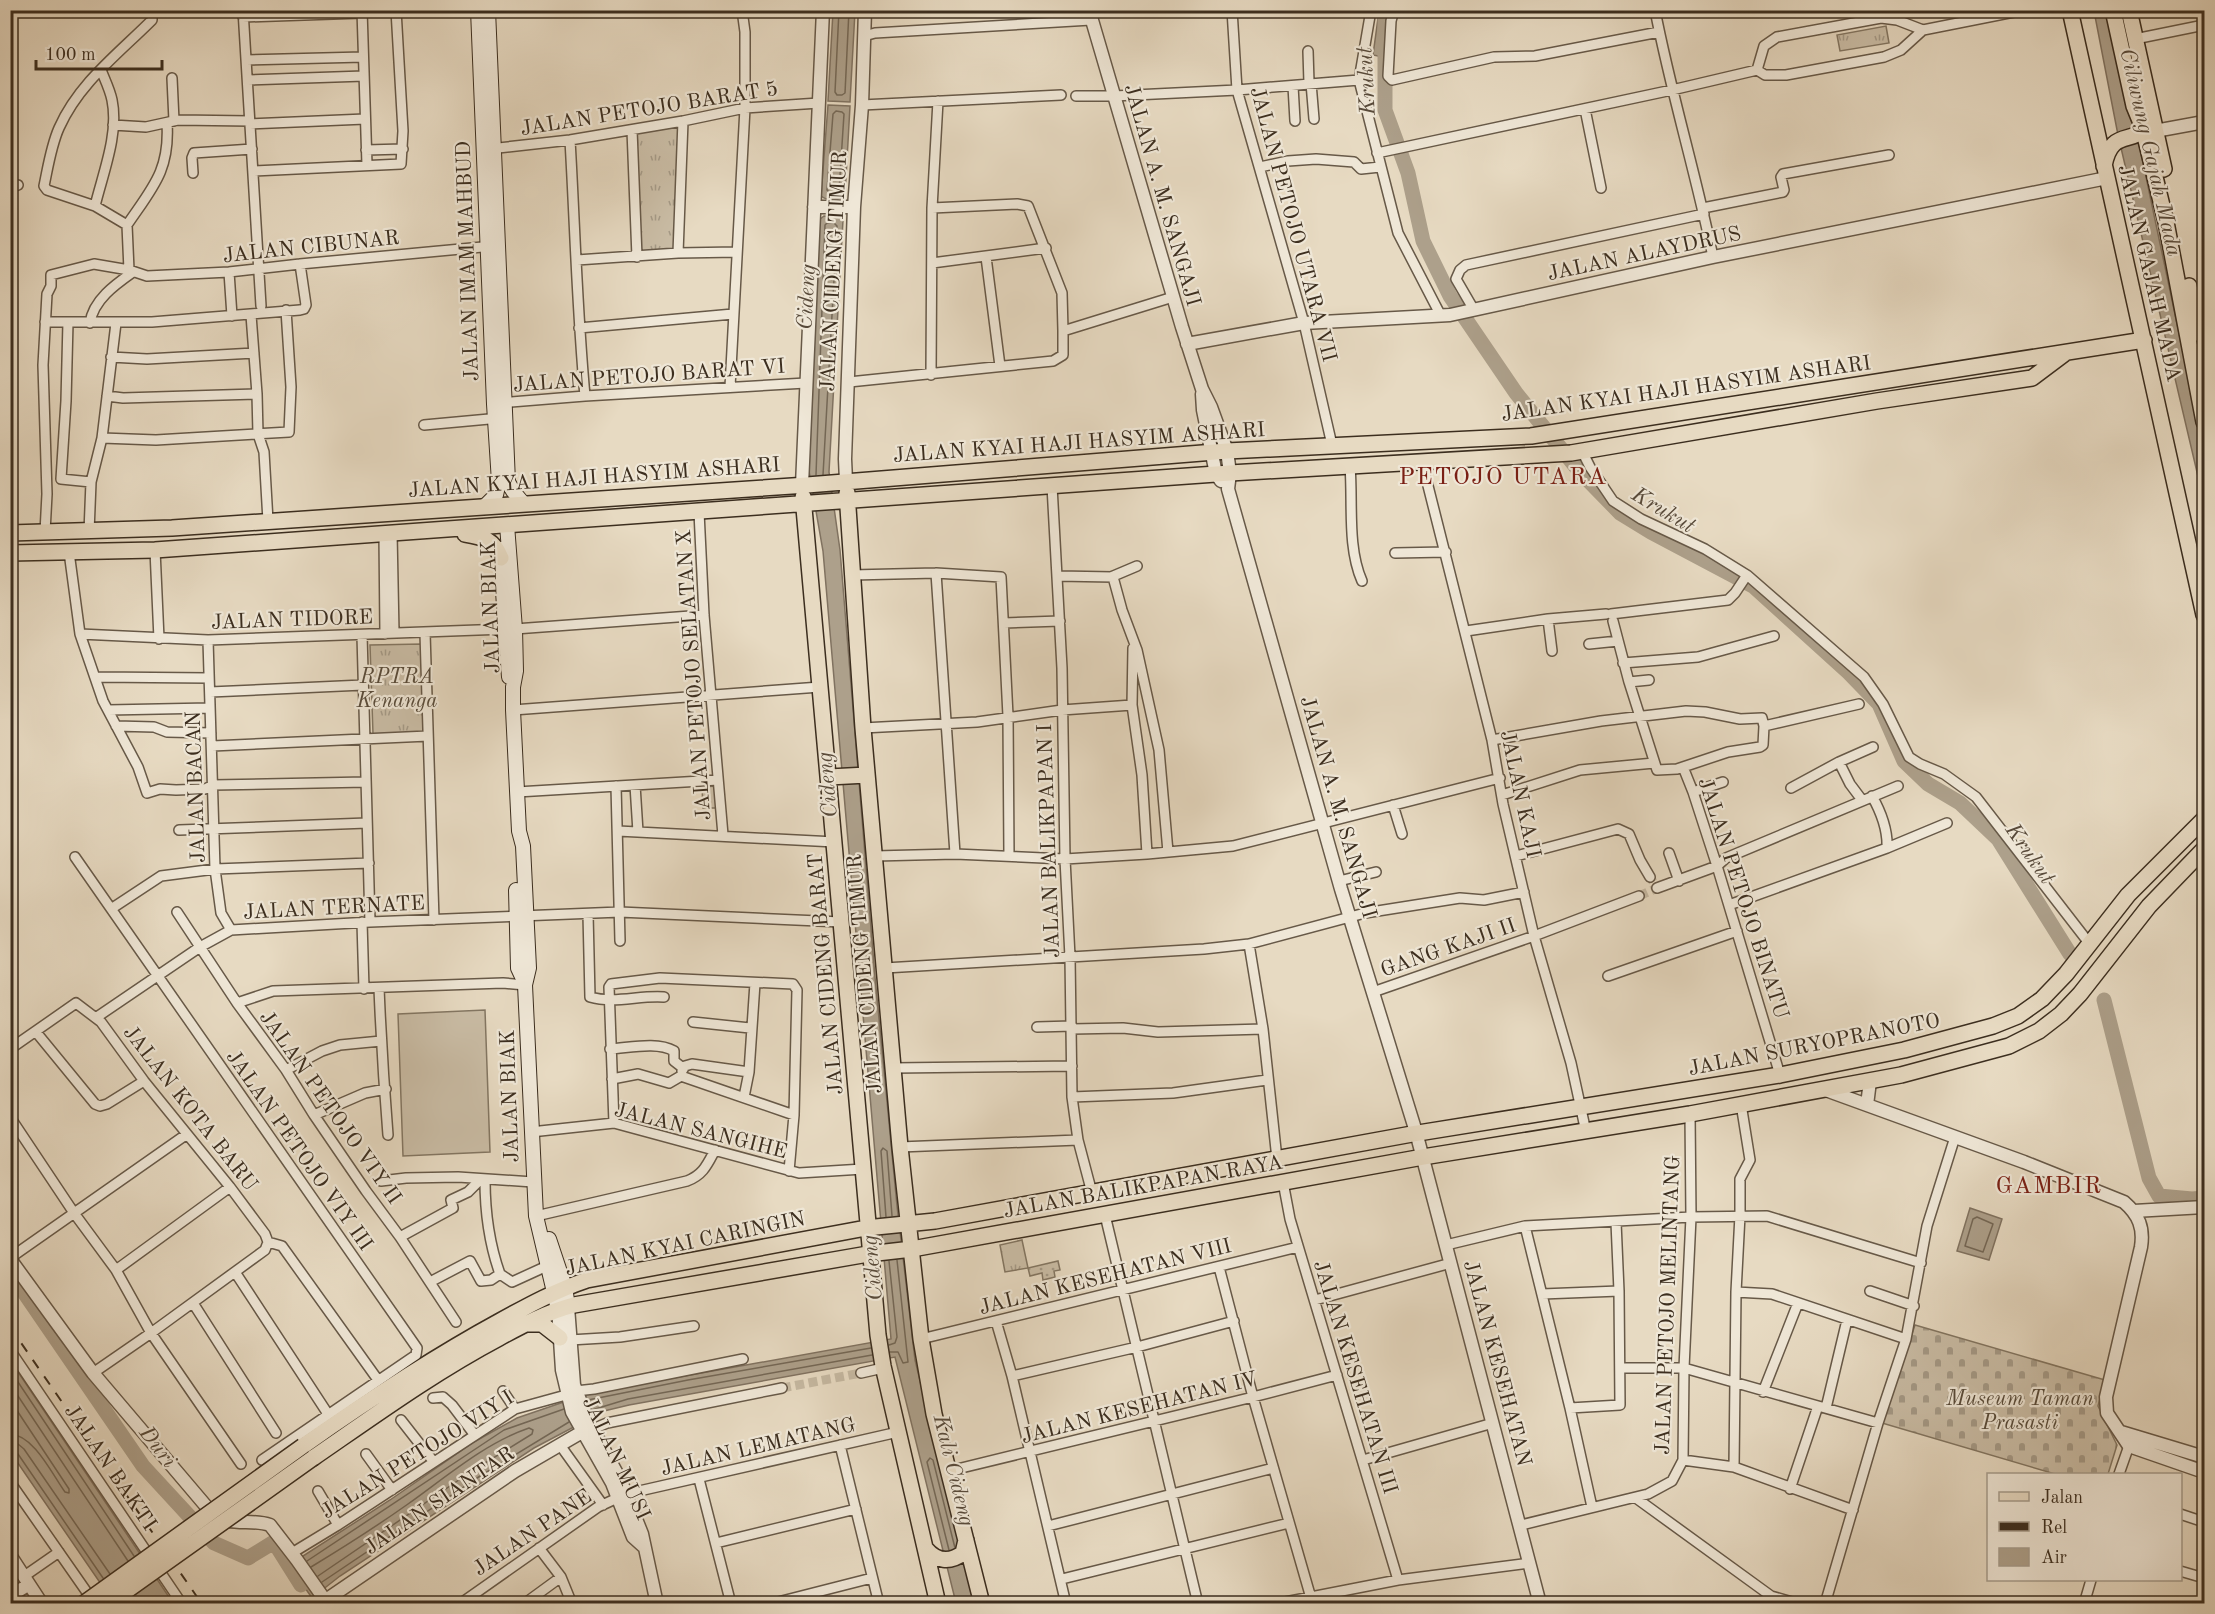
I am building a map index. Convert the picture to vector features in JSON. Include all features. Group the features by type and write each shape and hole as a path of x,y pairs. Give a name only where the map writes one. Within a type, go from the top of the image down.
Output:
{"main road":[{"name":"JALAN IMAM MAHBUD","path":"478,10 489,149"},
{"name":"JALAN IMAM MAHBUD","path":"486,505 495,495 499,482 499,411 489,149 488,10"},
{"name":"JALAN GAJAH MADA","path":"2070,10 2205,615"},
{"path":"2113,10 2134,106 2145,131 2195,312 2205,372"},
{"path":"2129,10 2135,39 2145,131 2166,222 2205,422"},
{"path":"2106,172 2108,153 2118,140 2145,131"},
{"name":"JALAN KYAI HAJI HASYIM ASHARI","path":"10,533 89,532 268,521 805,485 1219,451 1550,434 1838,386 2144,340"},
{"name":"JALAN KYAI HAJI HASYIM ASHARI","path":"10,553 155,550 1223,474 1570,453 1877,401 2032,378 2067,352"},
{"name":"JALAN IMAM MAHBUD","path":"499,411 508,482 524,503"},
{"name":"JALAN CIDENG TIMUR","path":"843,481 863,728 864,775 875,856 907,1249 934,1414 967,1557 982,1604"},
{"name":"JALAN CIDENG BARAT","path":"805,485 820,687 832,777 841,922 863,1169 871,1228 878,1335 883,1367 938,1604"},
{"name":"JALAN BIAK","path":"503,526 501,558 510,629"},
{"name":"JALAN BIAK","path":"503,526 510,629 507,672 513,687 519,831 523,846 522,916 529,968 525,984 533,1182 547,1266 560,1290"},
{"path":"424,531 489,539 496,546 501,558"},
{"path":"832,777 864,775"},
{"name":"JALAN SURYOPRANOTO","path":"1417,1133 1780,1076 1904,1050 1993,1026 2018,1016 2042,999 2128,895 2205,819"},
{"name":"JALAN SURYOPRANOTO","path":"1423,1158 1586,1132 1870,1081 1974,1056 2026,1039 2061,1014 2083,990 2149,906 2205,849"},
{"name":"JALAN BALIKPAPAN RAYA","path":"871,1228 1092,1192 1417,1133"},
{"name":"JALAN BALIKPAPAN RAYA","path":"873,1253 1105,1215 1423,1158"},
{"name":"JALAN BIAK","path":"538,1213 563,1308"},
{"name":"JALAN KYAI CARINGIN","path":"82,1604 400,1379 463,1341 560,1290 587,1280 871,1228"},
{"name":"JALAN KYAI CARINGIN","path":"108,1604 423,1382 525,1324 563,1308 873,1253"},
{"path":"525,1324 542,1324 565,1339"},
{"path":"926,1549 941,1564 956,1563 967,1557"},
{"path":"934,1586 941,1564"}],"street":[{"path":"127,225 95,206 47,190 44,186 59,128 74,100 92,77 152,20 152,10"},
{"path":"253,171 401,164 403,148 396,10"},
{"path":"730,387 745,108 746,33 742,10"},
{"name":"JALAN CIDENG BARAT","path":"805,485 801,383 817,207 823,10"},
{"name":"JALAN CIDENG TIMUR","path":"843,481 849,382 849,207 862,105 865,10"},
{"path":"864,36 875,33 1090,14 1103,10"},
{"name":"JALAN PETOJO UTARA VII","path":"1232,10 1237,90 1304,323 1332,446"},
{"path":"1371,10 1359,80 1381,153 1380,167 1398,233 1446,316"},
{"path":"1394,10 1391,21 1388,76 1392,80 1494,57 1542,55 1659,32"},
{"path":"1655,10 1713,257"},
{"path":"1381,153 1757,70 1765,75 1786,75 1884,57 1901,50 1923,30 2024,10"},
{"path":"261,306 243,14 362,12 367,165"},
{"name":"JALAN A. M. SANGAJI","path":"1090,14 1173,297 1202,389 1211,406 1223,474 1339,881 1417,1133"},
{"path":"1757,70 1764,46 1777,37 1881,18 1897,20 1923,30"},
{"path":"2135,39 2205,26"},
{"path":"1308,51 1314,119"},
{"path":"246,60 363,57"},
{"path":"95,206 113,125 112,101 100,70"},
{"path":"248,80 364,76"},
{"path":"90,323 103,297 131,271 127,225 151,192 164,163 171,122 172,78"},
{"path":"1076,96 1237,90 1359,80"},
{"path":"1293,86 1295,121"},
{"path":"862,105 1060,95"},
{"path":"931,375 932,208 938,101"},
{"name":"JALAN PETOJO BARAT 5","path":"489,149 570,140 745,108 819,103"},
{"path":"1585,109 1601,188"},
{"path":"113,125 146,127 171,122 250,123 365,119"},
{"path":"678,253 683,121"},
{"path":"2145,131 2205,122"},
{"path":"632,130 637,256"},
{"path":"570,140 579,328 585,396"},
{"path":"366,150 403,148"},
{"path":"193,173 194,153 252,149"},
{"path":"1473,311 1456,279 1460,270 1466,265 1783,192 1781,177 1783,174 1889,155"},
{"path":"1260,167 1288,160 1316,159 1354,162 1361,169 1380,167"},
{"name":"JALAN ALAYDRUS","path":"1188,344 1304,323 1446,316 1473,311 2106,172"},
{"path":"849,382 1053,361 1062,355 1062,293 1028,206 1025,204 932,208"},
{"path":"817,207 849,207"},
{"name":"JALAN CIBUNAR","path":"45,322 51,275 94,264 147,276 229,272 493,246"},
{"path":"932,263 1046,248"},
{"path":"577,260 678,253 737,252"},
{"path":"986,257 1000,366"},
{"path":"45,532 47,494 43,365 45,322 152,322 300,310 306,305 300,264"},
{"path":"229,272 232,316"},
{"path":"1063,331 1173,297"},
{"path":"102,438 156,440 290,431 291,387 286,310"},
{"path":"579,328 733,314"},
{"path":"251,315 258,434 264,452 268,521"},
{"path":"68,322 61,478 91,482"},
{"path":"89,532 91,482 102,438 116,323"},
{"path":"111,357 147,359 254,352"},
{"name":"JALAN PETOJO BARAT VI","path":"424,426 585,396 801,383"},
{"path":"106,396 123,398 257,394"},
{"path":"1570,453 1590,467 1613,501 1641,519 1705,549 1745,577 1864,677 1883,704 1909,757 1944,774 1976,797 2086,947"},
{"name":"JALAN KAJI","path":"1422,462 1492,740 1534,936 1560,1020 1586,1132"},
{"path":"1350,466 1354,542 1357,570 1362,581"},
{"name":"JALAN BALIKPAPAN I","path":"1052,486 1060,621 1072,1097 1078,1140 1092,1192"},
{"name":"JALAN PETOJO SELATAN X","path":"699,512 710,696 723,835"},
{"path":"388,533 390,634"},
{"path":"155,550 159,639"},
{"path":"69,552 80,634 108,710 138,767 147,793 171,788 176,790 205,789 213,785 366,782"},
{"path":"1395,553 1446,552"},
{"path":"1058,576 1111,577 1137,566"},
{"path":"852,575 936,573 1000,576 1008,716 1009,856"},
{"path":"936,573 955,854"},
{"path":"1111,577 1137,650 1159,750 1168,852"},
{"path":"1466,631 1548,619 1610,616 1724,601 1732,597 1745,577"},
{"name":"JALAN TIDORE","path":"80,634 208,640 510,629 704,615"},
{"path":"1502,795 1580,770 1654,763 1610,616"},
{"path":"1548,619 1552,651"},
{"path":"1004,623 1060,621"},
{"path":"425,633 435,920"},
{"path":"362,635 369,863 364,989"},
{"path":"1623,663 1698,657 1774,636"},
{"name":"JALAN BACAN","path":"208,640 215,869 221,912 231,930"},
{"path":"1589,644 1618,641"},
{"path":"1134,643 1132,705 1142,775 1147,854"},
{"path":"96,677 209,678"},
{"path":"1629,682 1649,680"},
{"path":"210,692 363,685"},
{"path":"513,710 820,687"},
{"path":"1764,726 1859,704"},
{"path":"863,728 977,722 1062,710 1132,705"},
{"path":"108,710 210,708"},
{"path":"1492,740 1560,727 1686,711 1706,712 1740,719 1762,718 1763,745 1760,747 1728,752 1683,767"},
{"path":"116,726 154,727 167,732 211,733"},
{"path":"212,746 428,736"},
{"path":"1791,788 1873,747"},
{"path":"1839,762 1850,784 1862,800"},
{"name":"JALAN PETOJO BINATU","path":"1654,763 1657,770 1666,771 1683,767 1717,866 1780,1076"},
{"path":"875,856 955,854 1065,858 1147,854 1233,846 1500,778"},
{"path":"517,792 718,780"},
{"path":"1693,792 1723,782"},
{"path":"635,785 638,832"},
{"path":"616,786 620,940"},
{"path":"1657,888 1717,866 1726,858 1898,786"},
{"path":"1872,796 1880,811 1886,831 1887,848"},
{"path":"1393,805 1402,834"},
{"path":"179,831 367,823"},
{"path":"1729,905 1887,848 1947,823"},
{"path":"1516,856 1618,829 1629,834 1650,877"},
{"path":"618,831 835,842"},
{"path":"1669,853 1679,881"},
{"name":"JALAN PETOJO VIY III","path":"75,857 417,1348 416,1355 378,1380"},
{"path":"114,907 161,876 215,869 369,863"},
{"path":"1339,881 1376,872"},
{"path":"885,968 1204,949 1249,944 1350,917 1440,900 1460,898 1484,900 1524,892"},
{"name":"GANG KAJI II","path":"1373,992 1534,936 1639,896"},
{"name":"JALAN PETOJO VIY II","path":"177,912 456,1322"},
{"name":"JALAN TERNATE","path":"97,1017 200,947 231,930 620,912 841,922"},
{"path":"588,914 590,997 610,1000 645,996 664,997"},
{"path":"1608,976 1737,932"},
{"path":"1249,944 1263,1029 1277,1159"},
{"path":"614,1123 610,1048 611,984 660,978 791,984 796,987 794,1115 789,1171"},
{"path":"644,980 645,996"},
{"path":"237,1003 268,992 503,982 525,984"},
{"path":"744,1097 748,1072 754,983"},
{"path":"379,988 388,1135"},
{"name":"JALAN KOTA BARU","path":"36,1032 76,1004 97,1017 144,1081 230,1186 265,1234 268,1242"},
{"path":"693,1022 750,1028"},
{"path":"1037,1027 1123,1028 1158,1032 1263,1029"},
{"path":"10,1049 36,1032 95,1104 100,1106 144,1081"},
{"path":"286,1070 322,1051 340,1046 381,1041"},
{"path":"610,1048 654,1046 671,1049 674,1052 674,1061 682,1072 794,1115"},
{"path":"612,1079 638,1074 669,1083 687,1065 692,1064 748,1072"},
{"path":"894,1068 1072,1066"},
{"path":"1072,1097 1173,1093 1267,1080"},
{"path":"1867,1105 1870,1081"},
{"path":"314,1114 365,1093 386,1089"},
{"path":"1823,1089 2124,1202 2134,1211 2140,1224 2142,1238 2140,1258 2105,1404 2108,1413 2131,1439 2205,1472"},
{"path":"1734,1467 1740,1179 1750,1160 1741,1104"},
{"name":"JALAN PETOJO MELINTANG","path":"1521,1525 1648,1494 1672,1481 1683,1460 1684,1368 1691,1217 1690,1114"},
{"path":"10,1117 74,1213 116,1270 152,1333 241,1464"},
{"name":"JALAN SANGIHE","path":"531,1132 614,1123 799,1173 863,1169"},
{"name":"JALAN KESEHATAN","path":"1417,1133 1540,1604"},
{"path":"187,1134 10,1259 93,1373 218,1518 227,1522 267,1524 294,1556 322,1600"},
{"path":"1825,1604 1878,1423 1906,1339 1927,1226 1955,1137"},
{"path":"900,1147 1078,1140"},
{"path":"538,1213 687,1182 699,1177 715,1150"},
{"path":"381,1182 406,1178 458,1177 533,1182"},
{"path":"400,1237 453,1208 451,1200 468,1192 482,1180"},
{"path":"482,1180 490,1242 500,1274 512,1282 547,1266"},
{"name":"JALAN KESEHATAN III","path":"1283,1182 1290,1219 1398,1580"},
{"path":"116,1270 230,1186"},
{"path":"2134,1211 2205,1207"},
{"path":"1105,1215 1198,1604"},
{"path":"1446,1245 1525,1226 1740,1215 1774,1216 1920,1263"},
{"path":"1570,1408 1620,1406 1621,1368 1616,1222"},
{"path":"1525,1226 1592,1507"},
{"path":"93,1373 265,1250 268,1242 282,1246 378,1380 262,1460"},
{"name":"JALAN KESEHATAN VIII","path":"921,1339 1299,1247"},
{"path":"430,1282 470,1261 481,1281 491,1280 500,1274"},
{"path":"1315,1300 1451,1263"},
{"path":"1219,1267 1253,1397 1311,1598"},
{"path":"235,1272 326,1411"},
{"path":"1542,1294 1619,1291"},
{"path":"1870,1291 1914,1305"},
{"path":"1736,1292 1772,1294 1906,1339"},
{"path":"193,1303 276,1433"},
{"path":"1763,1392 1798,1303"},
{"name":"JALAN MUSI","path":"563,1308 572,1395 612,1483 622,1496 642,1534 657,1604"},
{"path":"1790,1489 1822,1407 1847,1320"},
{"path":"996,1321 1031,1452 1066,1604"},
{"path":"1012,1376 1137,1347 1234,1321"},
{"path":"565,1339 620,1337 694,1326"},
{"name":"JALAN BAKTI","path":"10,1350 182,1604"},
{"name":"JALAN PETOJO VIY I","path":"294,1556 433,1461 515,1409 594,1389 743,1359"},
{"path":"861,1373 883,1367"},
{"path":"1621,1368 1684,1368 1878,1423"},
{"name":"JALAN KESEHATAN IV","path":"949,1471 1337,1375"},
{"name":"JALAN SIANTAR","path":"322,1600 515,1471 586,1427 782,1388"},
{"path":"503,1391 515,1409"},
{"path":"433,1398 443,1397 474,1434"},
{"path":"401,1420 433,1461"},
{"path":"1363,1460 1493,1423"},
{"name":"JALAN LEMATANG","path":"622,1496 898,1432"},
{"path":"2131,1439 2205,1457"},
{"path":"2119,1473 2131,1439"},
{"path":"2125,1473 2131,1439"},
{"path":"560,1445 603,1505"},
{"path":"840,1445 879,1604"},
{"path":"366,1454 392,1490"},
{"path":"1683,1460 1734,1467 1853,1510"},
{"path":"1048,1526 1274,1468"},
{"path":"699,1479 731,1604"},
{"path":"11,1484 94,1604"},
{"path":"318,1491 338,1525"},
{"name":"JALAN PANE","path":"460,1604 603,1505 622,1496"},
{"path":"1636,1498 1771,1596 1799,1604"},
{"path":"716,1543 856,1509"},
{"path":"2182,1514 2205,1522"},
{"path":"1062,1579 1289,1523"},
{"path":"539,1548 561,1577 572,1604"},
{"path":"10,1555 42,1604"},
{"path":"10,1596 62,1556"},
{"path":"1275,1604 1398,1580 1530,1563"},
{"path":"2182,1571 2205,1578"},
{"path":"524,1604 561,1577"},
{"path":"770,1604 873,1578"},
{"path":"2084,1604 2091,1581"}],"green space":[{"path":"1886,26 1889,43 1840,51 1837,35"},
{"path":"683,121 678,253 637,257 632,130"},
{"name":"RPTRA Kenanga","path":"422,644 424,732 373,734 370,645"},
{"path":"716,786 717,808 703,808 702,787"},
{"path":"485,1010 490,1152 403,1156 398,1014"},
{"path":"1022,1240 1028,1268 1005,1272 1000,1245"},
{"path":"1058,1261 1060,1270 1054,1271 1055,1277 1043,1280 1042,1273 1030,1276 1028,1268"},
{"name":"Museum Taman Prasasti","path":"1915,1325 2105,1380 2098,1406 2117,1445 2108,1473 2052,1473 1882,1423"}],"water":[{"path":"833,11 855,11 850,102 828,101"},
{"path":"1379,11 1393,11 1388,58 1373,55"},
{"path":"2094,11 2111,11 2204,452 2204,502 2118,135"},
{"path":"828,105 850,106 845,196 836,200 821,196"},
{"path":"824,216 839,217 843,220 829,472 840,550 875,977 897,1206 915,1360 974,1603 956,1603 895,1357 604,1411 534,1448 340,1576 312,1598 289,1565 474,1442 517,1418 590,1393 891,1339 823,551 809,471 819,220"},
{"path":"1970,1208 2002,1219 1989,1260 1957,1251"},
{"path":"10,1360 173,1603 114,1603 11,1453"}],"waterway":[{"name":"Krukut","path":"1385,10 1385,110 1408,173 1423,241 1450,296 1516,393 1580,472 1620,513 1753,586 1849,673 1879,704 1904,761 1928,784 1960,803 1998,839 2070,954"},
{"name":"Krukut","path":"2104,1000 2149,1178 2159,1196 2204,1198"},
{"name":"Duri","path":"10,1272 143,1466 214,1543 248,1558 274,1542 301,1585"}],"tunnel":[{"path":"1639,896 1657,888 1650,877"},
{"path":"782,1388 861,1373"}],"railway":[{"path":"10,1327 202,1604"}],"district":[{"name":"PETOJO UTARA","path":"1503,476"},
{"name":"GAMBIR","path":"2049,1185"}],"water label":[{"name":"Ciliwung Gajah Mada","path":"2152,152"},
{"name":"Cideng","path":"805,297"},
{"name":"Cideng","path":"826,785"},
{"name":"Cideng","path":"871,1268"},
{"name":"Kali Cideng","path":"955,1470"}]}
